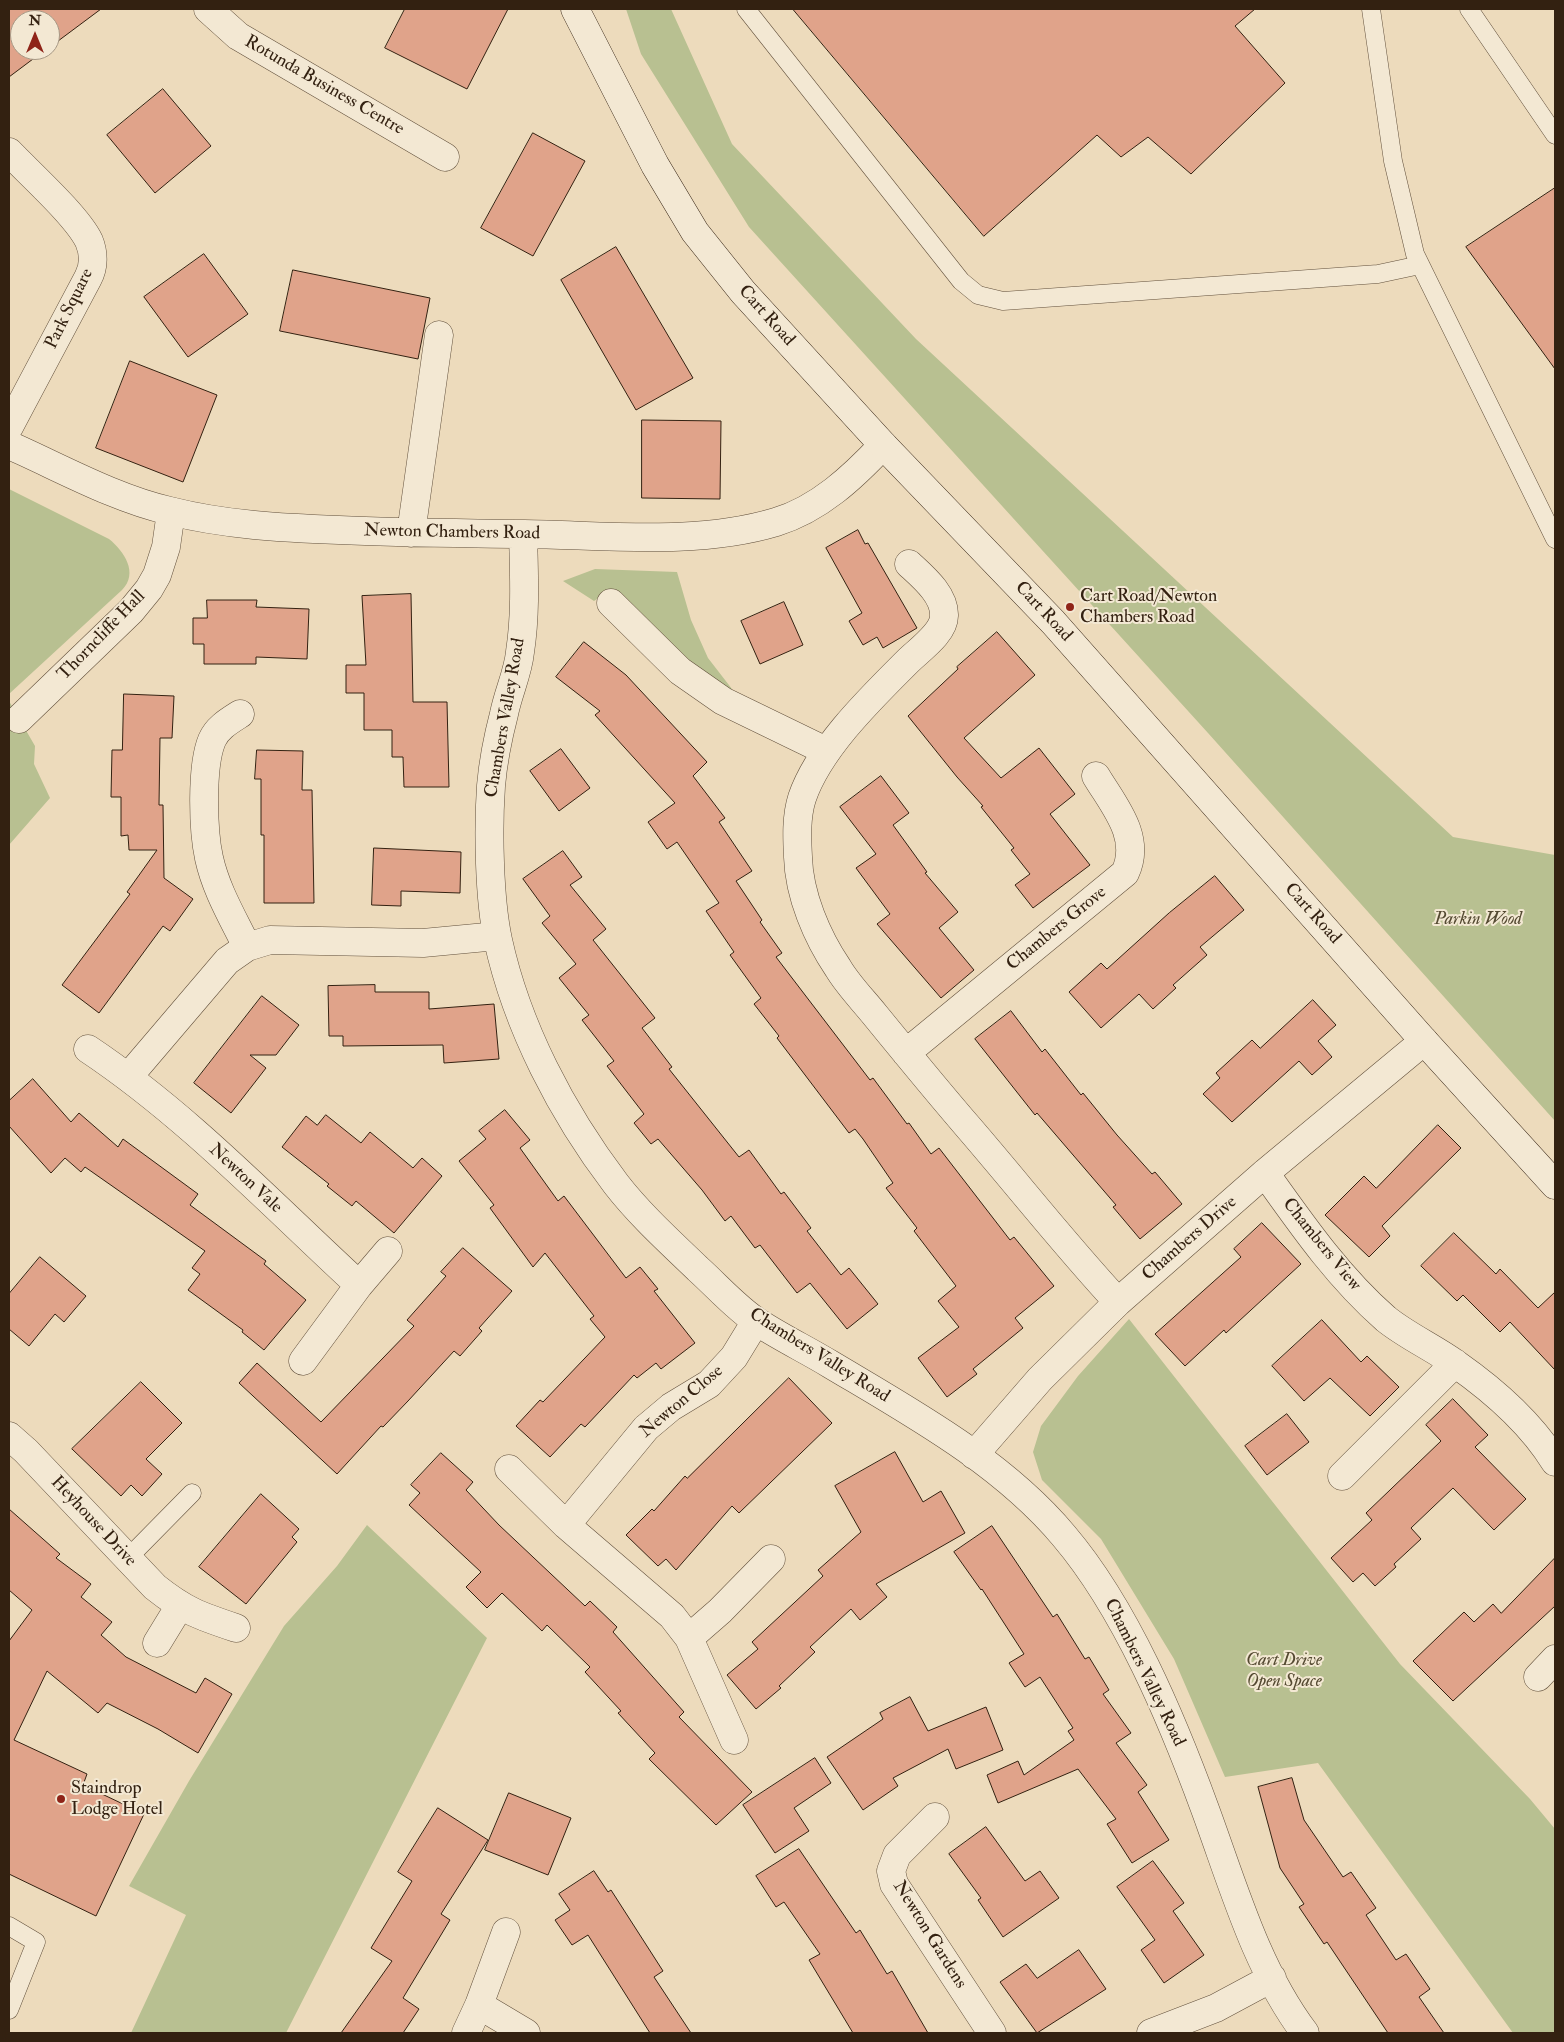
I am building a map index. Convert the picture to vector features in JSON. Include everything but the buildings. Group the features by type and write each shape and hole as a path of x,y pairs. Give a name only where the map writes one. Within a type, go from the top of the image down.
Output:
{"street":[{"name":"Rotunda Business Centre","path":"208,9 238,36 445,157"},
{"name":"Cart Road","path":"575,9 655,165 695,232 743,292 883,446 1057,626 1424,1041 1555,1185"},
{"name":"Park Square","path":"9,152 79,226 89,242 93,263 88,278 9,427"},
{"path":"410,533 439,335"},
{"name":"Newton Chambers Road","path":"9,445 135,501 171,512 248,525 410,533 687,536 751,528 777,522 802,511 852,478 883,446"},
{"name":"Thorncliffe Hall","path":"19,719 131,612 148,589 157,575 166,547 171,512"},
{"name":"Chambers Valley Road","path":"523,534 524,595 520,656 503,715 491,785 490,862 497,936 513,998 539,1058 572,1118 617,1185 670,1242 756,1321 905,1410 974,1455 1024,1492 1066,1538 1115,1608 1171,1721 1206,1810 1236,1898 1272,1978 1305,2033"},
{"path":"910,564 929,582 942,602 944,617 939,629 886,682 826,751 812,775 802,800 797,828 798,861 804,895 819,934 838,969 906,1054 1030,1198 1083,1264 1118,1302"},
{"path":"611,603 680,671 723,701 826,751"},
{"path":"240,714 224,724 212,740 206,770 205,824 209,859 220,893 247,947"},
{"name":"Chambers Grove","path":"906,1054 1125,873 1131,860 1132,844 1126,827 1096,776"},
{"path":"129,1076 227,961 247,947 270,940 423,943 497,936"},
{"name":"Chambers Drive","path":"974,1455 1040,1379 1118,1302 1265,1173 1424,1041"},
{"name":"Newton Vale","path":"88,1049 129,1076 197,1135 359,1284"},
{"name":"Chambers View","path":"1265,1173 1323,1253 1356,1291 1388,1320 1455,1364 1494,1393 1530,1430 1555,1462"},
{"path":"303,1361 359,1284 388,1251"},
{"name":"Newton Close","path":"566,1525 646,1428 671,1407 709,1384 734,1357 756,1321"},
{"path":"1342,1476 1455,1364"},
{"name":"Heyhouse Drive","path":"9,1436 26,1451 155,1587 179,1607 198,1616 236,1628"},
{"path":"509,1470 566,1525 672,1616 689,1638 734,1740"},
{"path":"689,1638 720,1611 771,1559"},
{"path":"157,1643 179,1607"},
{"name":"Newton Gardens","path":"935,1817 897,1855 890,1870 894,1884 992,2033"},
{"path":"466,2033 479,2005 506,1932"},
{"path":"1151,2033 1216,2008 1272,1978"},
{"path":"479,2005 526,2033"}],"lane":[{"path":"746,9 961,281 978,294 1003,301 1013,301 1378,274 1420,264"},
{"path":"1371,9 1393,161 1415,254 1555,539"},
{"path":"1469,9 1555,135"},
{"path":"128,1558 192,1492"},
{"path":"9,1926 36,1942 9,2010"}],"green space":[{"name":"Parkin Wood","path":"626,9 671,9 732,144 916,339 1453,837 1555,855 1555,1121 1208,733 749,227 641,54"},
{"path":"9,489 109,539 120,550 128,563 129,577 122,590 9,694"},
{"path":"595,569 677,572 691,620 708,658 732,689 728,694 688,664 613,589 594,601 563,581"},
{"path":"9,701 35,746 34,764 50,798 9,845"},
{"name":"Cart Drive Open Space","path":"1129,1319 1400,1664 1530,1799 1555,1829 1555,2033 1513,2033 1318,1763 1225,1777 1174,1659 1101,1539 1042,1480 1033,1452 1041,1426 1078,1376"},
{"path":"367,1525 487,1638 286,2033 131,2033 186,1915 129,1886 189,1781 284,1626 337,1566"}],"place":[{"name":"Cart Road/Newton Chambers Road","path":"1070,607"},
{"name":"Staindrop Lodge Hotel","path":"61,1799"}]}
